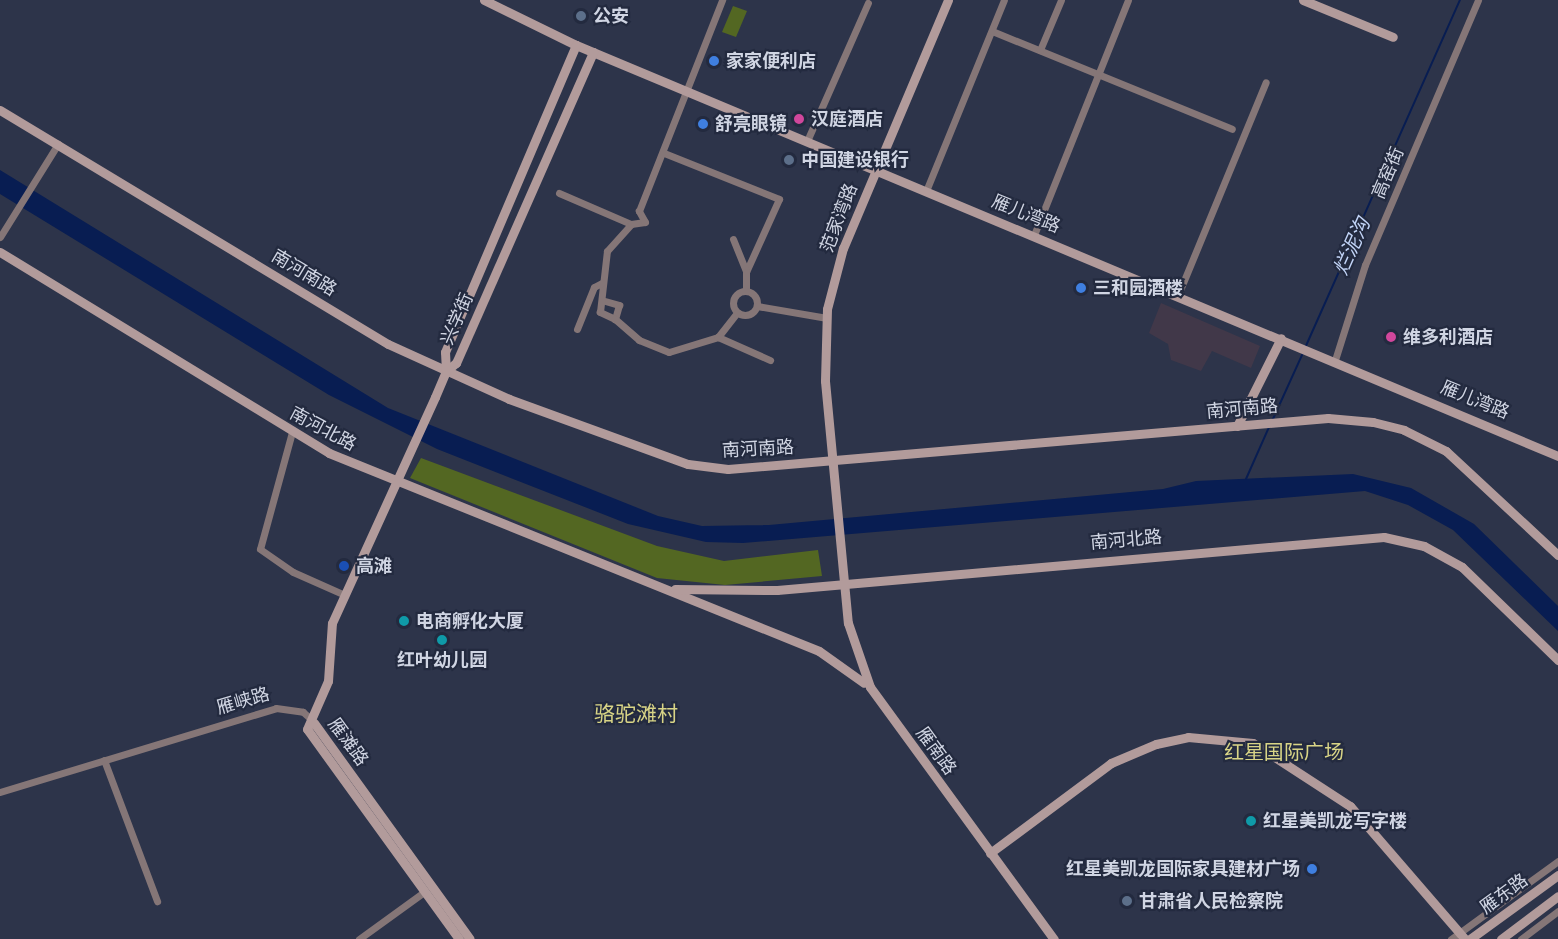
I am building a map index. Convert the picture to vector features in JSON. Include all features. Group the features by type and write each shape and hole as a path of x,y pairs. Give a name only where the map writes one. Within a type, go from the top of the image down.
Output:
{"street":[{"name":"雁儿湾路","path":"484,0 592,52 1335,360 1558,456"},
{"path":"559,193 631,224 645,222 639,211 723,0"},
{"name":"范家湾路","path":"839,489 825,381 827,318 843,248 948,0"},
{"path":"926,191 1004,0"},
{"path":"1040,50 1061,0"},
{"path":"1034,235 1128,0"},
{"path":"1303,0 1393,37"},
{"name":"高窑街","path":"1335,360 1365,265 1478,0"},
{"path":"807,141 868,3"},
{"path":"992,31 1232,129"},
{"name":"兴学街","path":"446,371 444,352 576,45"},
{"name":"兴学街","path":"446,371 456,363 592,52"},
{"path":"1178,295 1266,82"},
{"name":"南河南路","path":"0,110 388,344 446,371 688,464 728,470 1290,422 1373,422 1430,442 1471,469 1558,555"},
{"path":"0,237 58,144"},
{"path":"664,153 779,199 746,272"},
{"path":"631,224 608,252 602,283 605,301 601,315 615,319 639,340 669,352 718,337 737,313 734,296 746,290"},
{"path":"733,239 746,272 746,290"},
{"name":"南河北路","path":"0,252 292,432 397,483 819,651 874,694"},
{"path":"577,329 594,287 602,283"},
{"path":"737,313 751,314 757,306 755,295 746,290"},
{"path":"605,301 619,305 615,319"},
{"path":"757,306 827,318"},
{"path":"718,337 770,360"},
{"path":"1240,426 1284,339"},
{"path":"314,723 328,681 332,623 446,371"},
{"path":"292,432 260,549 293,572 345,595"},
{"name":"雁南路","path":"839,489 852,644 874,694 1054,939"},
{"name":"南河北路","path":"655,585 731,594 847,582 1384,537 1424,546 1462,567 1558,660"},
{"name":"雁峡路","path":"0,792 276,708 303,712 314,723"},
{"name":"雁滩路","path":"459,939 307,729 314,723 470,939"},
{"path":"990,853 1111,763 1147,748 1188,737 1253,743 1350,806 1463,936"},
{"path":"104,760 158,901"},
{"path":"1451,939 1463,936 1558,861"},
{"name":"雁东路","path":"1470,939 1558,875"},
{"path":"359,939 424,892"},
{"name":"雁东路","path":"1501,939 1558,896"},
{"path":"1521,939 1558,911"}],"shaded area":[{"path":"1161,303 1260,346 1251,368 1212,351 1201,371 1171,360 1168,344 1149,333"}],"green space":[{"path":"733,6 747,11 736,37 722,32"},
{"path":"421,458 657,546 724,561 818,550 822,576 725,585 657,578 410,478"}],"water":[{"path":"0,170 388,408 658,516 702,526 769,525 1163,489 1196,481 1353,474 1411,488 1474,524 1558,606 1558,631 1453,530 1408,505 1365,491 743,543 706,542 628,524 437,449 329,395 0,194"}],"waterway":[{"name":"烂泥沟","path":"1305,348 1460,0"},
{"name":"烂泥沟","path":"1273,419 1303,353"},
{"name":"烂泥沟","path":"1246,479 1269,427"}],"place":[{"name":"公安","path":"581,16"},
{"name":"家家便利店","path":"714,61"},
{"name":"汉庭酒店","path":"799,119"},
{"name":"舒亮眼镜","path":"703,124"},
{"name":"中国建设银行","path":"789,160"},
{"name":"三和园酒楼","path":"1081,288"},
{"name":"维多利酒店","path":"1391,337"},
{"name":"高滩","path":"344,566"},
{"name":"电商孵化大厦","path":"404,621"},
{"name":"红叶幼儿园","path":"442,640"},
{"name":"红星美凯龙写字楼","path":"1251,821"},
{"name":"红星美凯龙国际家具建材广场","path":"1312,869"},
{"name":"甘肃省人民检察院","path":"1127,901"}],"district":[{"name":"骆驼滩村","path":"636,714"},
{"name":"红星国际广场","path":"1284,751"}]}
